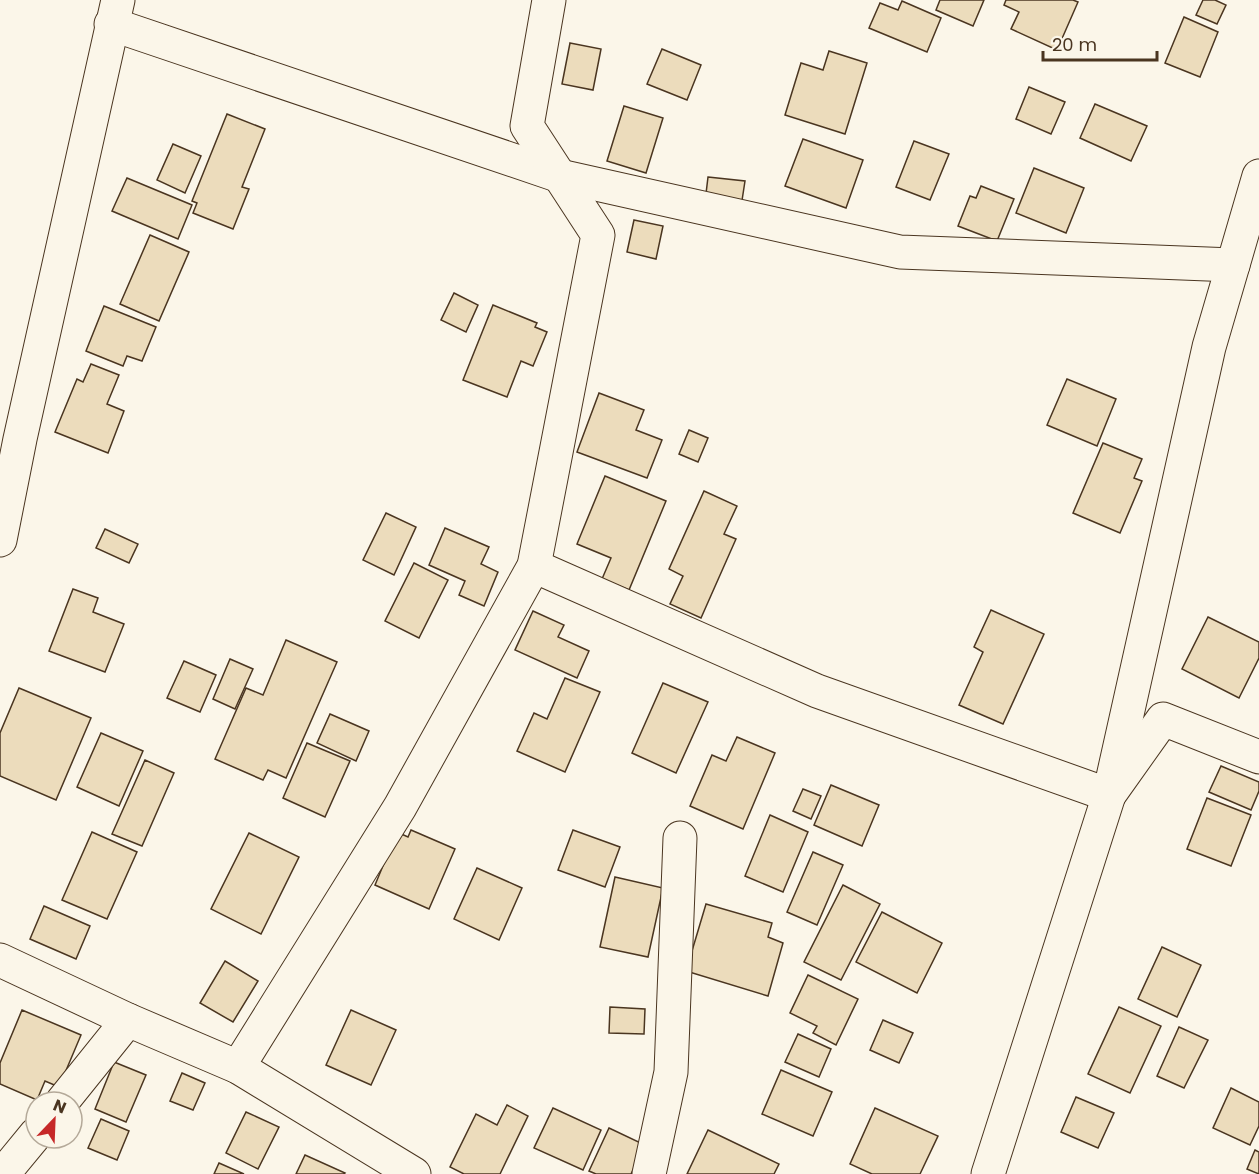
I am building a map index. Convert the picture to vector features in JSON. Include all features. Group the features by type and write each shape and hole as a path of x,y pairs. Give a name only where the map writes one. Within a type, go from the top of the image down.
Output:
{"street":[{"path":"238,1067 400,807 534,566 598,235 527,126 549,0"},
{"path":"0,540 20,439 115,12 560,176 900,252 1233,265"},
{"path":"988,1174 1109,795 1209,347 1259,176"},
{"path":"534,566 818,691 1109,795"},
{"path":"1109,795 1163,719 1259,757"},
{"path":"649,1174 671,1072 680,838"},
{"path":"0,960 128,1020 238,1067 414,1174"},
{"path":"72,1090 128,1020"},
{"path":"3,1174 24,1149"}],"building":[{"path":"940,0 984,0 973,26 936,10"},
{"path":"1006,0 1073,0 1078,2 1057,50 1011,29 1019,12 1004,5"},
{"path":"1203,0 1215,0 1226,5 1217,24 1196,15"},
{"path":"902,1 941,18 927,52 869,28 880,3 898,10"},
{"path":"1184,17 1218,32 1200,77 1165,63"},
{"path":"570,43 601,49 593,90 562,84"},
{"path":"662,49 701,65 687,100 647,84"},
{"path":"829,51 867,63 845,134 785,115 801,63 823,70"},
{"path":"1029,87 1065,102 1051,134 1016,119"},
{"path":"1095,104 1147,126 1131,161 1080,138"},
{"path":"624,106 663,118 646,173 607,161"},
{"path":"227,114 265,129 242,187 249,189 233,229 193,213 197,203 192,201"},
{"path":"803,139 863,160 846,208 785,186"},
{"path":"914,141 949,154 930,200 896,187"},
{"path":"173,144 201,156 185,193 157,180"},
{"path":"1034,168 1084,188 1066,233 1016,213"},
{"path":"708,177 745,181 741,207 705,202"},
{"path":"127,178 192,205 178,239 112,211"},
{"path":"981,186 1014,199 997,241 958,226 970,196 976,198"},
{"path":"634,220 663,226 656,259 627,252"},
{"path":"150,235 189,252 159,321 120,304"},
{"path":"454,293 478,305 466,332 441,320"},
{"path":"493,305 537,323 535,327 547,332 533,366 521,361 507,397 463,380"},
{"path":"104,306 156,327 142,361 127,356 123,366 86,351"},
{"path":"91,364 119,375 107,404 124,411 108,453 55,432 77,379 83,382"},
{"path":"1067,379 1116,399 1097,446 1047,425"},
{"path":"599,393 644,410 636,430 662,440 647,478 577,452"},
{"path":"689,430 708,438 698,462 679,454"},
{"path":"1103,443 1142,459 1134,478 1142,481 1120,533 1073,513"},
{"path":"605,476 666,501 629,590 602,579 611,558 577,544"},
{"path":"704,491 737,506 724,534 736,539 701,618 670,604 683,576 669,569"},
{"path":"386,513 416,527 394,575 363,560"},
{"path":"445,528 489,547 481,564 498,572 484,606 459,595 465,581 429,565"},
{"path":"105,529 138,544 129,563 96,548"},
{"path":"414,563 448,580 419,638 385,621"},
{"path":"73,589 98,598 93,612 124,624 105,672 49,651"},
{"path":"991,610 1044,634 1003,724 959,705 983,652 974,647"},
{"path":"533,611 564,625 558,637 589,651 577,678 515,650"},
{"path":"1208,617 1259,642 1259,658 1239,698 1182,669"},
{"path":"286,640 337,662 286,778 268,770 263,780 215,759 246,688 263,695"},
{"path":"230,659 253,669 235,709 213,699"},
{"path":"184,661 216,675 200,712 167,698"},
{"path":"565,678 600,692 565,772 517,751 534,713 547,719"},
{"path":"663,683 708,702 676,773 632,753"},
{"path":"19,688 91,718 56,800 0,776 0,733"},
{"path":"330,714 369,731 356,761 317,743"},
{"path":"101,733 143,751 119,806 77,787"},
{"path":"737,737 775,753 743,829 690,806 712,755 726,761"},
{"path":"307,743 350,761 325,817 283,798"},
{"path":"145,760 174,773 142,846 112,834"},
{"path":"1221,766 1259,782 1259,791 1251,810 1209,792"},
{"path":"831,785 879,805 862,846 814,825"},
{"path":"803,789 821,796 811,819 793,811"},
{"path":"1207,798 1251,815 1231,866 1187,849"},
{"path":"770,815 808,832 783,892 745,876"},
{"path":"411,830 455,849 429,909 375,885 397,832 408,837"},
{"path":"573,830 620,847 605,887 558,870"},
{"path":"92,832 137,852 107,919 62,900"},
{"path":"249,833 299,857 261,934 211,909"},
{"path":"813,852 843,865 817,925 787,912"},
{"path":"477,868 522,888 499,940 454,919"},
{"path":"615,877 663,888 648,957 600,947"},
{"path":"843,885 880,904 841,980 804,962"},
{"path":"706,904 772,923 768,937 783,943 768,996 686,971"},
{"path":"44,906 90,926 76,959 30,939"},
{"path":"882,912 942,943 917,993 856,962"},
{"path":"1162,947 1201,965 1177,1017 1138,999"},
{"path":"225,961 258,981 233,1022 200,1003"},
{"path":"808,975 858,999 836,1045 813,1033 817,1026 790,1013"},
{"path":"610,1007 645,1009 644,1034 609,1033"},
{"path":"1119,1007 1161,1026 1130,1093 1088,1074"},
{"path":"22,1010 81,1035 59,1087 45,1081 41,1090 24,1090 24,1094 0,1084 0,1063"},
{"path":"351,1010 396,1030 371,1085 326,1065"},
{"path":"883,1020 913,1033 899,1063 870,1050"},
{"path":"1179,1027 1208,1040 1184,1088 1157,1076"},
{"path":"798,1034 831,1049 819,1077 785,1062"},
{"path":"114,1062 146,1075 126,1122 95,1109"},
{"path":"781,1070 832,1092 813,1136 762,1114"},
{"path":"182,1073 205,1083 193,1110 170,1101"},
{"path":"1231,1088 1259,1102 1259,1126 1250,1145 1213,1128"},
{"path":"1076,1097 1114,1113 1098,1148 1061,1132"},
{"path":"507,1105 528,1116 500,1174 464,1174 450,1167 476,1114 497,1125"},
{"path":"553,1108 601,1130 583,1170 534,1148"},
{"path":"875,1108 938,1136 920,1174 872,1174 850,1164"},
{"path":"246,1112 279,1127 258,1169 226,1153"},
{"path":"101,1119 129,1131 117,1160 88,1148"},
{"path":"609,1128 645,1145 631,1174 596,1174 589,1171"},
{"path":"708,1130 779,1164 774,1174 687,1174"},
{"path":"1255,1150 1259,1152 1259,1174 1247,1169"},
{"path":"305,1155 345,1173 296,1174"},
{"path":"219,1163 244,1174 214,1174"}]}
